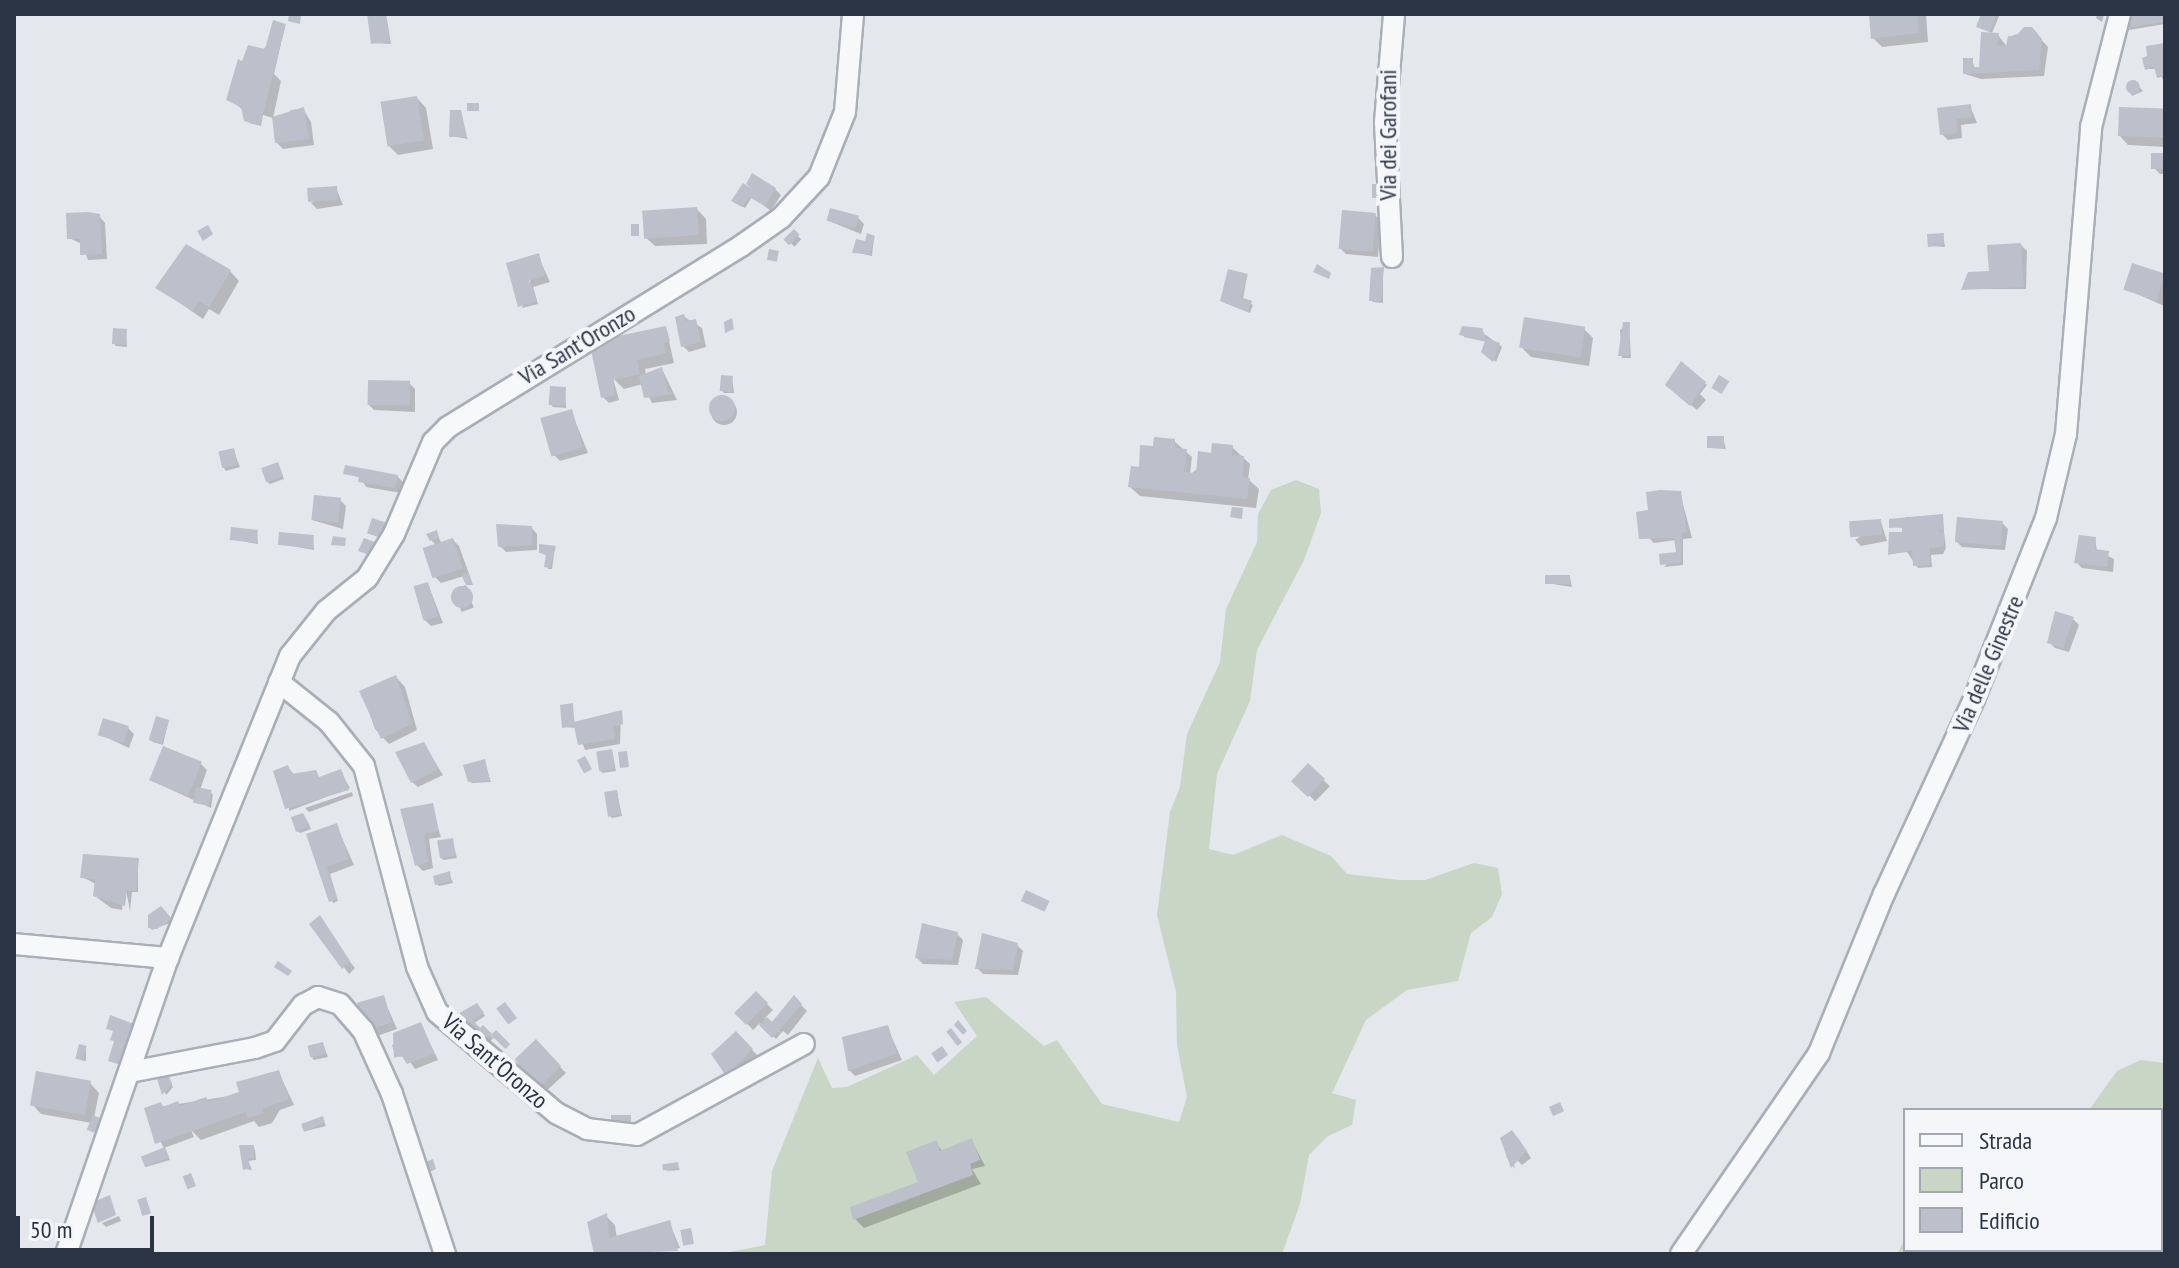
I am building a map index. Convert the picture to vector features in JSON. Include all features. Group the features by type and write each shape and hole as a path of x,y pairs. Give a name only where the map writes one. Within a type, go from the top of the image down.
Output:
{"street":[{"name":"Via Sant'Oronzo","path":"66,1254 168,958 279,682 305,635 367,578 394,534 433,442 448,427 741,246 781,218 819,177 845,112 853,14"},
{"name":"Via dei Garofani","path":"1392,257 1385,122 1394,14"},
{"name":"Via delle Ginestre","path":"1681,1254 1819,1053 1884,894 1974,699 2046,518 2066,434 2091,127 2120,14"},
{"name":"Via Sant'Oronzo","path":"279,682 329,722 364,766 394,890 437,1012 556,1113 587,1129 637,1135 804,1044"},
{"path":"14,944 168,958"},
{"path":"130,1072 255,1048 275,1041 303,1005 318,997 340,1004 363,1030 392,1094 445,1254"}],"green space":[{"path":"1296,480 1319,489 1321,513 1304,560 1257,650 1250,701 1217,774 1209,849 1233,855 1282,835 1331,856 1347,874 1399,880 1425,880 1474,863 1498,868 1502,894 1492,917 1471,933 1458,981 1407,990 1366,1020 1332,1093 1356,1100 1352,1125 1328,1136 1309,1155 1300,1204 1282,1254 720,1254 765,1245 772,1171 818,1058 832,1088 847,1087 917,1055 934,1075 977,1036 954,1002 986,997 1044,1046 1057,1040 1102,1104 1179,1122 1187,1097 1177,1045 1176,992 1157,915 1170,812 1180,787 1187,734 1220,662 1226,609 1257,542 1258,514 1271,490"},
{"path":"2141,1060 2165,1063 2165,1254 1897,1254 1903,1243 1903,1252 2163,1252 2163,1108 2090,1108 2117,1071"}],"building":[{"path":"289,14 301,14 300,24 288,21"},
{"path":"367,14 385,14 390,42 371,44"},
{"path":"1869,14 1918,14 1919,33 1871,39"},
{"path":"1981,14 1997,14 1990,32 1976,27"},
{"path":"2130,14 2165,14 2165,22 2125,28"},
{"path":"273,20 286,24 260,125 244,121 241,107 226,100 238,59 242,61 248,45 265,49"},
{"path":"2024,27 2032,27 2042,39 2039,70 1963,74 1963,58 1973,58 1973,67 1979,67 1981,32 1999,33 1997,45 2006,46 2008,36 2015,37"},
{"path":"2165,43 2165,76 2157,78 2154,67 2145,70 2142,58 2147,56 2146,46"},
{"path":"2133,80 2140,87 2133,94 2126,87"},
{"path":"417,96 424,140 387,146 380,102"},
{"path":"467,103 479,103 479,111 467,111"},
{"path":"1971,104 1972,117 1956,119 1957,133 1940,135 1937,108"},
{"path":"304,107 309,139 275,143 272,117"},
{"path":"2119,107 2165,109 2164,138 2118,136"},
{"path":"450,110 461,110 467,137 449,137"},
{"path":"2151,153 2165,153 2165,169 2151,169"},
{"path":"752,173 776,188 765,206 749,197 742,207 731,201 743,183 753,190 746,184"},
{"path":"1372,184 1377,184 1377,198 1372,198"},
{"path":"337,186 338,200 308,202 307,188"},
{"path":"697,207 699,235 644,239 642,211"},
{"path":"830,208 859,216 856,228 827,221"},
{"path":"1342,210 1376,213 1372,252 1339,249"},
{"path":"66,213 100,214 102,254 80,255 80,239 67,239"},
{"path":"631,224 639,224 639,236 631,236"},
{"path":"208,225 213,234 203,241 197,231"},
{"path":"794,229 800,235 789,245 783,240"},
{"path":"867,233 875,236 870,254 852,253 856,239 865,241"},
{"path":"1944,233 1943,245 1928,247 1927,234"},
{"path":"2021,243 2024,287 1961,290 1968,272 1989,271 1987,245"},
{"path":"186,244 231,270 209,307 199,301 193,311 155,288"},
{"path":"769,249 779,251 777,262 767,260"},
{"path":"539,253 545,276 529,281 537,301 518,307 506,263"},
{"path":"2132,263 2165,274 2157,300 2123,290"},
{"path":"1317,264 1331,273 1329,279 1313,272"},
{"path":"1384,267 1381,301 1369,301 1371,268"},
{"path":"1228,269 1248,274 1241,297 1252,301 1248,312 1220,301"},
{"path":"684,314 686,321 696,319 701,342 681,347 675,317"},
{"path":"1524,317 1585,327 1580,357 1519,348"},
{"path":"732,318 734,329 725,333 724,322"},
{"path":"1623,322 1630,322 1629,356 1618,356"},
{"path":"666,326 670,341 663,343 666,353 637,360 640,374 613,380 615,395 601,398 591,350 613,337"},
{"path":"1462,326 1482,328 1486,338 1500,343 1493,362 1481,352 1485,341 1459,335"},
{"path":"113,328 127,329 126,345 112,344"},
{"path":"1681,361 1706,382 1690,406 1665,385"},
{"path":"662,367 668,391 674,394 644,398 639,376"},
{"path":"721,375 733,376 732,392 720,391"},
{"path":"1719,375 1729,381 1722,394 1711,388"},
{"path":"368,380 410,381 410,406 368,405"},
{"path":"550,386 566,387 565,406 549,405"},
{"path":"722,395 731,399 735,408 731,417 722,421 713,417 709,408 713,399"},
{"path":"572,409 583,447 551,457 540,418"},
{"path":"1707,436 1724,436 1724,448 1707,448"},
{"path":"1154,437 1175,439 1175,448 1187,449 1184,472 1196,473 1198,451 1211,453 1212,443 1233,445 1232,455 1244,456 1243,477 1250,478 1247,499 1128,487 1131,466 1139,467 1140,445 1153,446"},
{"path":"234,448 238,465 222,468 218,452"},
{"path":"278,462 283,476 266,482 261,468"},
{"path":"345,465 398,475 395,488 358,482 359,477 343,474"},
{"path":"1681,491 1687,532 1682,533 1681,563 1660,565 1659,554 1676,552 1674,538 1639,539 1636,512 1648,510 1646,492"},
{"path":"314,495 341,498 338,523 311,520"},
{"path":"1232,507 1243,508 1242,519 1230,517"},
{"path":"1943,514 1944,530 1937,530 1944,532 1944,546 1929,549 1931,565 1913,566 1912,550 1888,555 1889,532 1902,532 1902,527 1889,528 1889,519"},
{"path":"1957,517 2003,521 2001,546 1955,542"},
{"path":"372,518 387,523 382,538 367,533"},
{"path":"1881,519 1882,535 1850,537 1849,521"},
{"path":"496,524 532,526 532,545 498,547"},
{"path":"231,527 258,530 256,543 230,540"},
{"path":"437,530 439,538 430,541 426,534"},
{"path":"279,532 314,535 313,548 278,545"},
{"path":"2079,535 2096,537 2095,549 2109,551 2107,567 2074,563"},
{"path":"333,536 346,538 345,546 331,545"},
{"path":"364,538 378,543 372,556 358,551"},
{"path":"453,538 463,568 432,578 423,548"},
{"path":"539,544 556,546 550,568 544,567 546,554 539,553"},
{"path":"468,572 472,584 466,585 461,574"},
{"path":"1545,575 1570,575 1570,584 1545,584"},
{"path":"428,582 438,617 424,621 414,586"},
{"path":"462,586 470,589 473,597 470,605 462,608 454,605 451,597 454,589"},
{"path":"2055,611 2074,617 2063,648 2047,643"},
{"path":"396,675 412,724 381,739 359,691"},
{"path":"573,703 574,722 622,710 623,724 613,726 615,739 578,745 574,726 562,728 560,705"},
{"path":"156,716 169,720 162,744 149,740"},
{"path":"103,718 129,726 124,743 98,735"},
{"path":"424,742 439,769 411,783 395,752"},
{"path":"163,746 202,762 188,796 149,780"},
{"path":"612,749 615,769 599,771 596,752"},
{"path":"627,751 629,767 620,768 618,752"},
{"path":"585,756 592,769 584,773 577,760"},
{"path":"485,759 490,781 468,782 463,765"},
{"path":"1308,763 1325,779 1308,797 1291,781"},
{"path":"288,765 291,774 316,770 319,777 341,769 349,790 285,809 273,771"},
{"path":"196,787 212,790 209,806 193,803"},
{"path":"617,790 621,815 608,817 604,792"},
{"path":"433,803 439,831 424,834 428,862 415,866 400,809"},
{"path":"303,813 310,826 296,832 291,817"},
{"path":"337,823 349,859 327,867 337,899 329,902 306,834"},
{"path":"453,838 456,856 440,858 437,841"},
{"path":"83,854 139,858 136,891 127,890 125,906 93,896 95,879 80,878"},
{"path":"450,871 451,881 435,885 433,876"},
{"path":"1026,890 1050,901 1044,912 1021,901"},
{"path":"161,906 172,919 157,929 148,928 148,915"},
{"path":"320,915 350,961 342,969 309,924"},
{"path":"922,923 958,932 952,960 915,958"},
{"path":"982,933 1018,943 1013,970 975,969"},
{"path":"278,961 292,971 288,976 274,967"},
{"path":"756,991 768,1003 746,1025 734,1013"},
{"path":"384,995 392,1023 365,1031 357,1003"},
{"path":"794,995 802,1004 772,1038 759,1025 767,1017 772,1022"},
{"path":"505,1002 517,1018 508,1025 496,1009"},
{"path":"477,1003 484,1013 473,1020 479,1027 469,1037 449,1019"},
{"path":"110,1015 137,1025 121,1065 108,1061 114,1041 110,1040 113,1031 106,1029"},
{"path":"958,1020 967,1031 963,1035 954,1025"},
{"path":"421,1022 434,1054 407,1064 401,1055 394,1058 393,1033"},
{"path":"483,1025 492,1034 479,1047 470,1038"},
{"path":"888,1025 897,1054 848,1071 842,1037"},
{"path":"951,1028 962,1042 957,1046 946,1032"},
{"path":"496,1030 510,1044 505,1049 491,1035"},
{"path":"736,1031 753,1049 726,1076 711,1054"},
{"path":"536,1039 561,1066 536,1090 515,1059"},
{"path":"323,1042 326,1054 310,1058 307,1046"},
{"path":"79,1044 87,1046 83,1060 75,1059"},
{"path":"942,1046 948,1055 937,1062 931,1053"},
{"path":"279,1070 289,1099 262,1109 264,1113 248,1118 246,1112 155,1144 144,1108 161,1102 163,1107 178,1101 180,1106 206,1097 208,1102 239,1092 236,1082"},
{"path":"36,1071 91,1081 85,1115 30,1105"},
{"path":"167,1071 172,1084 162,1095 156,1075"},
{"path":"1560,1102 1564,1111 1553,1116 1549,1107"},
{"path":"93,1115 100,1118 94,1133 87,1130"},
{"path":"611,1115 631,1115 631,1127 611,1127"},
{"path":"323,1116 325,1123 304,1132 301,1124"},
{"path":"1512,1130 1527,1151 1511,1168 1500,1138"},
{"path":"972,1138 980,1160 970,1164 973,1175 853,1220 850,1207 918,1182 906,1152 937,1140 940,1151"},
{"path":"239,1145 254,1145 254,1158 248,1159 251,1168 243,1170"},
{"path":"165,1147 169,1157 145,1167 141,1157"},
{"path":"433,1159 436,1169 424,1175 420,1164"},
{"path":"678,1162 679,1168 663,1170 662,1165"},
{"path":"191,1173 196,1186 188,1189 183,1176"},
{"path":"110,1195 116,1215 98,1223 91,1203"},
{"path":"146,1197 151,1213 142,1216 137,1200"},
{"path":"607,1213 609,1238 670,1220 678,1251 594,1254 587,1222"},
{"path":"691,1228 694,1244 683,1246 680,1230"}]}
